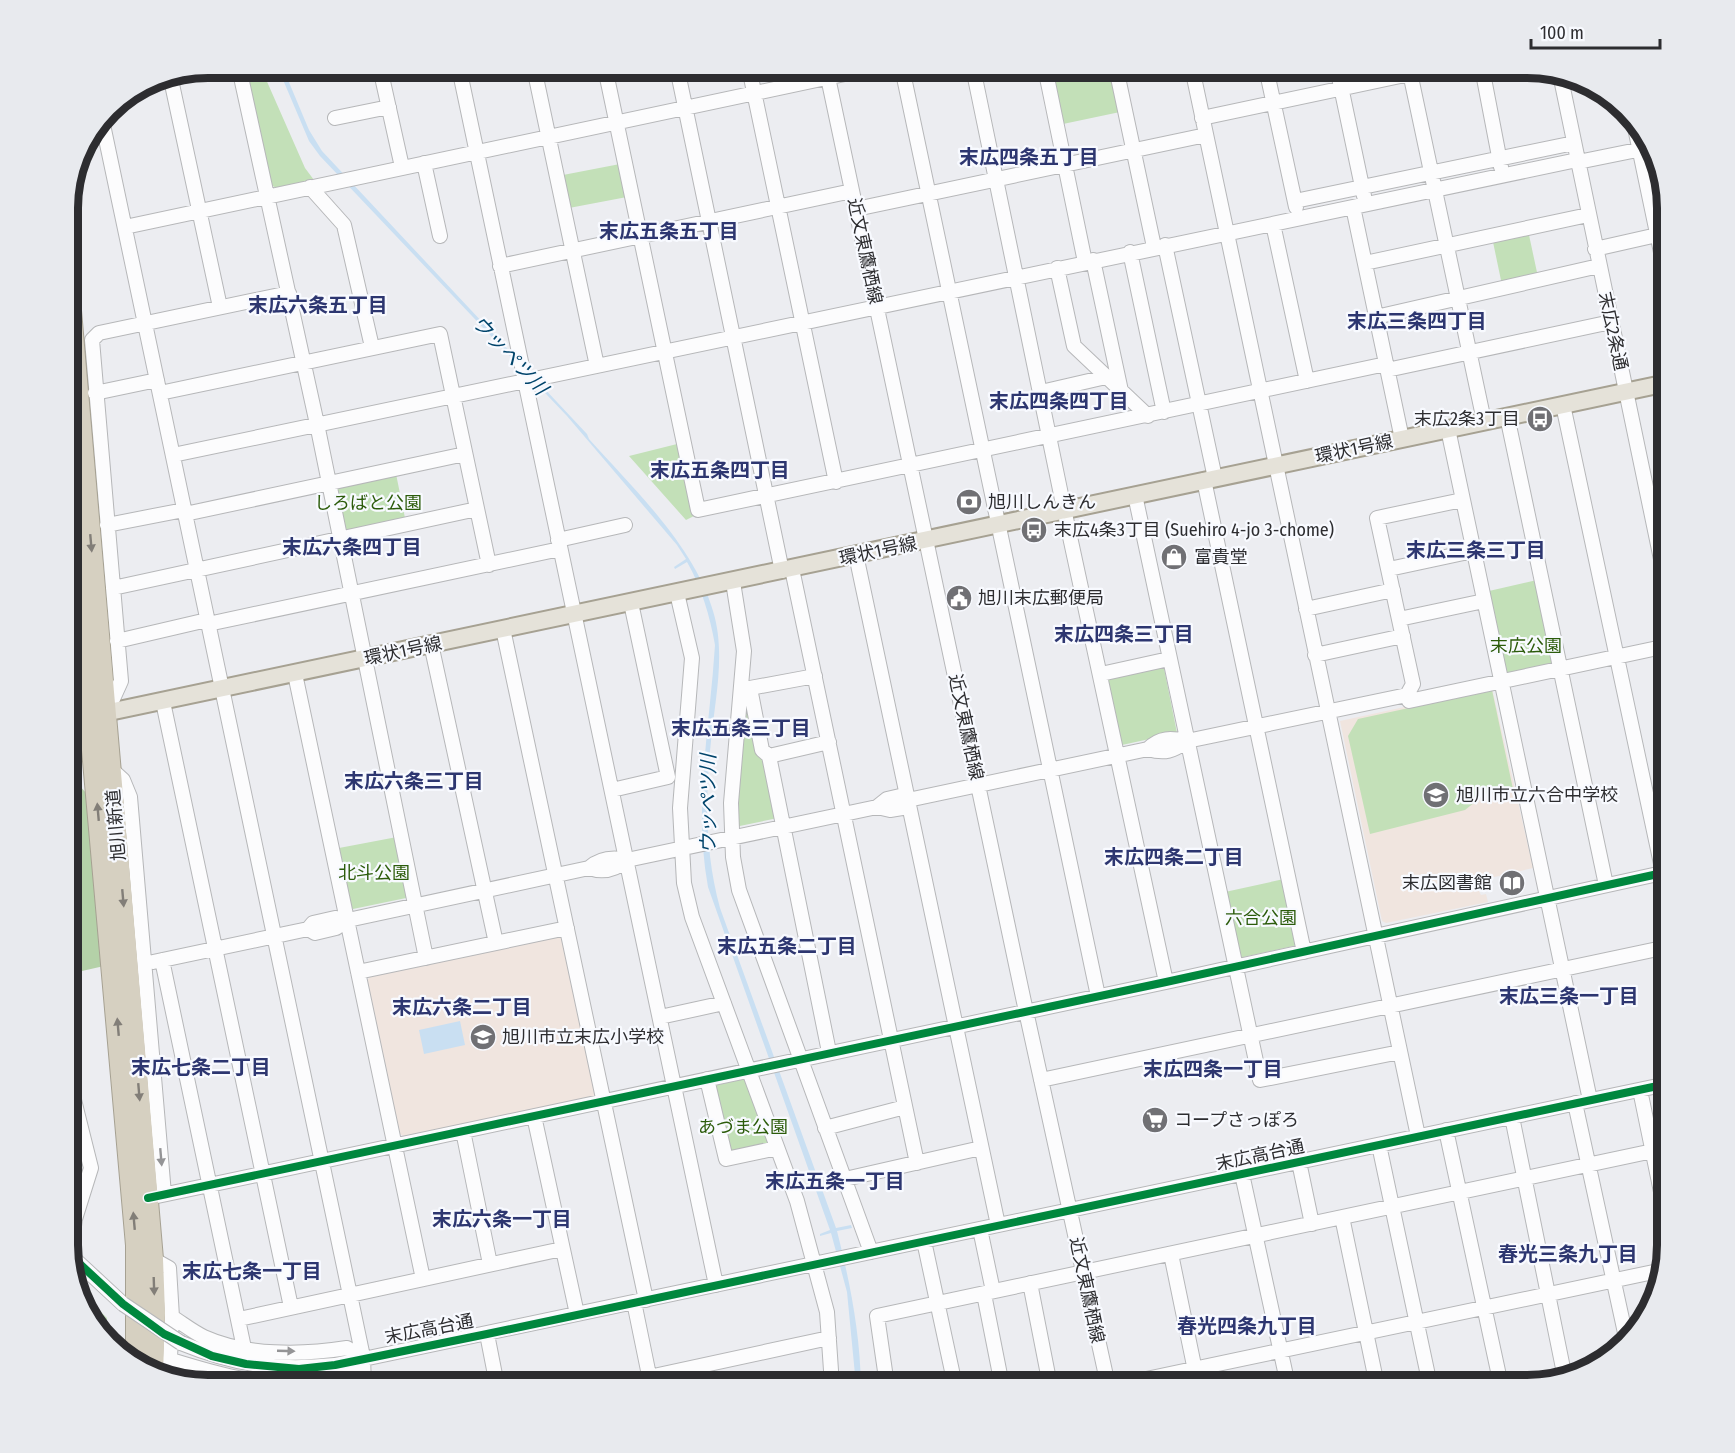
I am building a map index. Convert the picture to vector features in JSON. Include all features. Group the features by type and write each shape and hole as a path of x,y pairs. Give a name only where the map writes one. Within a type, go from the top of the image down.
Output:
{"highway":[{"name":"旭川新道","path":"78,385 106,580 97,715 112,770 156,1196 153,1259 155,1312 153,1363"},
{"name":"旭川新道","path":"78,539 97,715 136,1245 136,1353"}],"main road":[{"name":"環状1号線","path":"97,715 1657,385"}],"street":[{"path":"240,78 317,424 426,958"},
{"path":"382,78 402,167"},
{"path":"461,78 514,330 518,382 529,402 716,1285"},
{"path":"536,78 597,366"},
{"path":"607,78 698,510 1307,381 1470,352 1611,322"},
{"path":"679,78 767,496 815,676 917,1163"},
{"path":"752,78 836,482"},
{"path":"124,227 755,92 805,78"},
{"name":"近文東鷹栖線","path":"828,78 1106,1375"},
{"path":"904,78 1098,996"},
{"path":"975,78 1051,435 1064,509 1166,982"},
{"path":"1047,78 1065,165 1121,391"},
{"path":"1118,78 1132,150 1160,246 1200,405 1210,479 1256,726 1304,952"},
{"path":"1194,78 1418,1136"},
{"path":"1268,78 1299,218"},
{"path":"1340,78 1362,188 1359,206 1365,263 1402,439"},
{"path":"1202,118 1378,78"},
{"path":"1412,78 1484,421"},
{"path":"1484,78 1503,175"},
{"path":"172,83 220,307"},
{"name":"末広2条通","path":"1562,83 1657,537"},
{"path":"334,118 389,107"},
{"path":"104,130 351,1295 363,1357 364,1375"},
{"path":"856,209 1206,135"},
{"path":"1295,201 1574,143"},
{"path":"173,455 1130,252 1643,149"},
{"path":"1595,249 1657,234 1647,159"},
{"path":"424,163 440,236"},
{"path":"310,188 344,225 372,347"},
{"path":"500,266 852,191"},
{"path":"1365,263 1588,215"},
{"path":"1273,224 1307,381"},
{"path":"1130,252 1164,412"},
{"path":"1376,317 1599,266"},
{"path":"1057,268 1074,346 1148,416"},
{"path":"78,710 97,715 121,681 117,641 106,580 107,525 92,340 99,333 289,293"},
{"path":"95,393 158,386 304,363 440,333 489,565"},
{"path":"1041,392 1106,377"},
{"path":"1563,405 1657,836"},
{"path":"1507,417 1606,885"},
{"path":"1448,429 1590,1100"},
{"path":"107,525 185,512 465,454"},
{"path":"1135,495 1260,1080 1400,1052"},
{"path":"1462,500 1377,518 1413,684 1407,695 1409,701 1657,648"},
{"path":"106,580 198,569 477,509"},
{"path":"117,641 489,565 625,525"},
{"path":"1389,569 1473,551"},
{"path":"856,555 998,1225"},
{"path":"726,583 744,651 746,689 728,838 739,890 796,1060 844,1179 866,1253"},
{"path":"1306,609 1393,590"},
{"path":"675,776 692,658 682,592"},
{"path":"1399,619 1484,601"},
{"path":"631,603 675,776 685,848 684,883 692,916 724,1003 753,1069 777,1148 821,1263 831,1375"},
{"path":"503,629 604,1101 640,1301 650,1375"},
{"path":"1315,655 1403,636"},
{"path":"431,644 496,943"},
{"path":"1101,674 1169,658"},
{"path":"295,674 423,1279"},
{"path":"746,689 815,676"},
{"path":"746,689 762,750 769,756 829,1052"},
{"path":"146,964 308,928 315,933 336,928 348,920 589,868 597,861 616,858 627,860 877,807 886,799 900,796 908,800 1148,749 1160,753 1172,751 1187,741 1407,695"},
{"path":"163,702 291,1307"},
{"path":"769,756 829,742"},
{"path":"112,770 123,780 130,797 146,964 156,1196 1166,982 1657,874"},
{"path":"612,790 675,776"},
{"path":"358,972 567,928"},
{"path":"1041,1080 1657,949"},
{"path":"162,960 244,1348"},
{"path":"660,1017 724,1003"},
{"path":"707,1079 726,1159 777,1148"},
{"name":"末広高台通","path":"79,1263 123,1304 181,1343 212,1356 267,1368 298,1369 335,1365 363,1357 487,1334 1657,1086"},
{"path":"1640,1090 1657,1170"},
{"path":"1575,1103 1625,1331"},
{"path":"825,1128 905,1107"},
{"path":"78,1116 91,1168 78,1209"},
{"path":"534,1116 577,1314"},
{"path":"1512,1117 1563,1370"},
{"path":"1446,1130 1499,1375"},
{"path":"463,1131 490,1264"},
{"path":"1379,1145 1428,1375"},
{"path":"844,1179 981,1148"},
{"path":"885,1375 877,1316 1657,1151"},
{"path":"1299,1162 1312,1224"},
{"path":"1242,1174 1285,1375"},
{"path":"1342,1217 1375,1375"},
{"path":"980,1229 1000,1375"},
{"path":"924,1241 953,1375"},
{"path":"238,1319 562,1249"},
{"path":"1171,1254 1196,1375"},
{"path":"153,1259 169,1268 172,1317 170,1369"},
{"path":"1171,1375 1655,1272"},
{"path":"1030,1283 1048,1375"},
{"path":"172,1317 204,1337 244,1348 323,1352 347,1348 363,1357"},
{"path":"487,1334 495,1375"},
{"path":"679,1375 829,1338"},
{"path":"342,1375 351,1372 363,1357"},
{"path":"171,1360 210,1375"}],"shaded area":[{"name":"旭川市立六合中学校","path":"1492,688 1533,868 1477,881 1481,895 1486,894 1488,902 1386,923 1382,921 1340,721"},
{"name":"旭川市立末広小学校","path":"559,934 564,938 597,1096 404,1137 399,1133 367,981 372,973"}],"green space":[{"path":"245,78 265,78 305,168 314,180 276,188 270,184"},
{"path":"1054,78 1113,78 1120,112 1063,124"},
{"path":"1645,154 1653,174 1650,176"},
{"path":"620,164 627,197 569,208 563,175"},
{"path":"1529,235 1538,277 1502,285 1493,242"},
{"path":"677,444 694,516 686,520 629,456"},
{"name":"しろばと公園","path":"396,474 405,518 348,530 345,528 337,491 339,486"},
{"name":"末広公園","path":"1537,580 1555,666 1507,675 1489,591"},
{"path":"1163,663 1177,733 1122,745 1107,675"},
{"path":"1492,690 1513,789 1485,794 1465,810 1370,834 1348,736 1358,719"},
{"path":"744,695 768,763 778,818 735,827"},
{"path":"78,784 87,794 104,966 82,971 78,952"},
{"name":"北斗公園","path":"397,837 409,893 406,898 353,909 350,906 339,848"},
{"name":"六合公園","path":"1284,879 1298,945 1239,958 1225,892"},
{"name":"あづま公園","path":"744,1079 749,1082 770,1143 730,1153 713,1086"},
{"path":"90,1301 107,1318 107,1327"}],"water":[{"name":"ウッペツ川","path":"282,78 287,78 309,130 322,151 587,434 661,519 692,564 704,587 713,611 719,643 707,805 709,846 715,887 720,908 836,1228 851,1225 852,1228 837,1231 854,1308 860,1375 855,1375 847,1292 831,1233 820,1236 830,1230 708,887 704,857 702,796 715,645 708,612 697,581 687,562 675,569 674,567 686,559 677,545 567,416 320,156 309,141"},
{"path":"460,1021 465,1045 424,1054 419,1030"}],"cycle path":[{"path":"148,1198 1166,982 1657,874"},
{"path":"79,1263 123,1304 164,1334 212,1356 246,1364 299,1369 335,1365 1657,1086"}],"place":[{"name":"末広2条3丁目","path":"1540,419"},
{"name":"旭川しんきん","path":"969,502"},
{"name":"末広4条3丁目 (Suehiro 4-jo 3-chome)","path":"1034,530"},
{"name":"富貴堂","path":"1174,557"},
{"name":"旭川末広郵便局","path":"959,598"},
{"name":"旭川市立六合中学校","path":"1436,795"},
{"name":"末広図書館","path":"1512,883"},
{"name":"旭川市立末広小学校","path":"483,1037"},
{"name":"コープさっぽろ","path":"1155,1120"}],"district":[{"name":"末広四条五丁目","path":"1029,157"},
{"name":"末広五条五丁目","path":"669,231"},
{"name":"末広六条五丁目","path":"318,305"},
{"name":"末広三条四丁目","path":"1417,321"},
{"name":"末広四条四丁目","path":"1059,401"},
{"name":"末広五条四丁目","path":"720,470"},
{"name":"末広六条四丁目","path":"352,547"},
{"name":"末広三条三丁目","path":"1476,550"},
{"name":"末広四条三丁目","path":"1124,634"},
{"name":"末広五条三丁目","path":"741,728"},
{"name":"末広六条三丁目","path":"414,781"},
{"name":"末広四条二丁目","path":"1174,857"},
{"name":"末広五条二丁目","path":"787,946"},
{"name":"末広三条一丁目","path":"1569,996"},
{"name":"末広六条二丁目","path":"462,1007"},
{"name":"末広七条二丁目","path":"201,1067"},
{"name":"末広四条一丁目","path":"1213,1069"},
{"name":"末広五条一丁目","path":"835,1181"},
{"name":"末広六条一丁目","path":"502,1219"},
{"name":"春光三条九丁目","path":"1568,1254"},
{"name":"末広七条一丁目","path":"252,1271"},
{"name":"春光四条九丁目","path":"1247,1326"}]}
